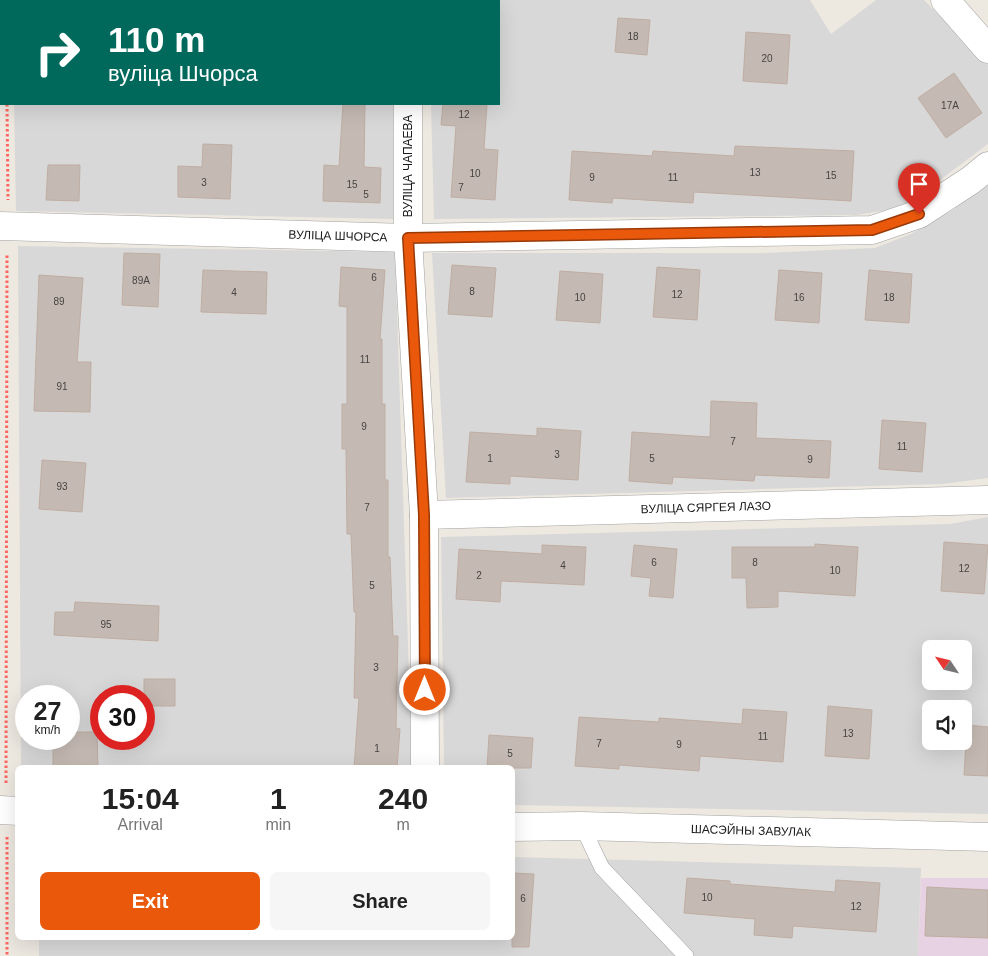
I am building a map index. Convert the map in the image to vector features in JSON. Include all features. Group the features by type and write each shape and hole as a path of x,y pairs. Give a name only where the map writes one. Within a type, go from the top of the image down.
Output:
{"street":[{"path":"945,0 988,49"},
{"name":"ВУЛІЦА ЧАПАЕВА","path":"408,105 408,238 424,515 425,765"},
{"name":"ВУЛІЦА ШЧОРСА","path":"4,226 408,238 872,230 919,214 971,180 988,166"},
{"name":"ВУЛІЦА СЯРГЕЯ ЛАЗО","path":"424,515 988,500"},
{"name":"ШАСЭЙНЫ ЗАВУЛАК","path":"515,827 582,826 988,837"}],"lane":[{"path":"582,826 602,868 686,956"}],"path":[{"path":"7,105 4,226 8,811 7,956"}],"shaded area":[{"path":"500,0 810,0 831,34 876,0 924,0 988,65 988,144 904,207 857,215 434,219 431,105 500,105"},
{"path":"14,105 393,105 393,219 16,211"},
{"path":"988,182 988,478 942,484 446,498 432,253 764,253 875,248 911,234 953,210"},
{"path":"18,246 395,252 412,765 21,765 21,750 80,750 80,685 21,685"},
{"path":"988,517 988,814 515,805 515,765 444,765 441,537 950,524"},
{"path":"515,857 921,868 918,956 39,956 39,940 515,940"},
{"path":"921,878 988,878 988,956 918,956"}],"building":[{"path":"618,18 650,20 647,55 615,52"},
{"path":"746,32 790,35 787,84 743,81"},
{"path":"954,73 982,113 946,138 918,98"},
{"path":"343,105 365,105 364,167 381,168 380,203 323,201 324,165 339,166"},
{"path":"443,105 487,105 484,149 498,150 495,200 451,197 456,126 441,125"},
{"path":"203,144 232,145 230,199 178,197 178,166 202,167"},
{"path":"735,146 854,151 851,201 694,192 693,203 613,198 612,203 569,200 572,151 652,156 653,151 734,156"},
{"path":"48,165 80,165 79,201 46,200"},
{"path":"124,253 160,254 158,307 122,305"},
{"path":"452,265 496,268 492,317 448,314"},
{"path":"341,267 385,270 380,339 382,339 382,404 385,404 385,480 388,480 388,557 390,557 393,636 398,636 396,728 400,729 397,765 354,765 359,698 354,698 356,612 354,612 351,534 347,534 346,449 342,449 342,404 347,404 347,307 339,306"},
{"path":"657,267 700,270 697,320 653,317"},
{"path":"203,270 267,272 266,314 201,312"},
{"path":"779,270 822,273 819,323 775,320"},
{"path":"869,270 912,274 909,323 865,320"},
{"path":"560,271 603,274 600,323 556,320"},
{"path":"39,275 83,278 77,362 91,362 90,412 34,411"},
{"path":"711,401 757,403 756,438 831,441 829,478 755,475 754,481 673,477 672,484 629,481 632,432 710,437"},
{"path":"882,420 926,423 922,472 879,469"},
{"path":"537,428 581,431 578,480 510,476 510,484 466,482 470,432 537,436"},
{"path":"42,460 86,463 82,512 39,509"},
{"path":"944,542 988,545 984,594 941,591"},
{"path":"815,544 858,547 855,596 778,591 778,607 747,608 746,578 732,578 732,547 815,547"},
{"path":"542,545 586,547 584,585 501,581 500,602 456,599 459,549 542,554"},
{"path":"634,545 677,549 673,598 649,596 651,578 631,576"},
{"path":"75,602 159,606 158,641 54,635 55,612 74,612"},
{"path":"144,679 175,679 175,706 155,706 155,685 144,685"},
{"path":"828,706 872,710 869,759 825,756"},
{"path":"743,709 787,712 783,762 700,756 699,771 619,765 619,769 575,766 579,717 659,722 659,718 742,724"},
{"path":"972,725 988,727 988,776 964,775 966,750 972,750"},
{"path":"80,732 90,732 90,750 98,750 98,765 53,765 53,750 80,750"},
{"path":"489,735 533,738 531,768 515,768 515,765 487,765"},
{"path":"515,873 534,874 529,947 512,947 512,940 515,940"},
{"path":"687,878 730,881 730,884 835,892 836,880 880,883 876,932 793,926 792,938 754,935 755,919 684,913"},
{"path":"927,887 988,890 988,938 925,936"}],"route":[{"path":"425,690 424,515 408,238 872,230 919,214"}]}
